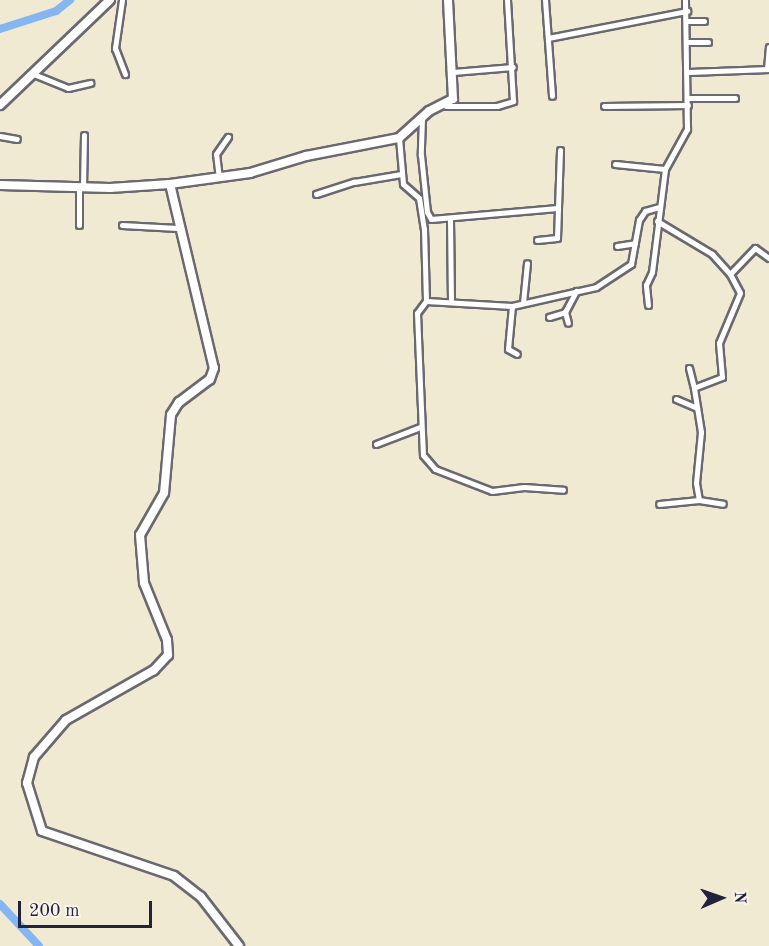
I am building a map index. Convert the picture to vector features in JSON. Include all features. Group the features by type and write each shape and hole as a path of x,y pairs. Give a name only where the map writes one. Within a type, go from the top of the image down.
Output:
{"street":[{"path":"0,105 110,0"},
{"path":"122,0 115,48 125,74"},
{"path":"446,106 454,96 448,0"},
{"path":"0,185 81,187 170,184 219,178 399,138 429,111 446,106 511,103 513,67 507,0"},
{"path":"545,0 552,96"},
{"path":"648,305 645,290 652,272 665,169 685,137 689,72 685,0"},
{"path":"548,38 687,10"},
{"path":"687,21 704,21"},
{"path":"688,42 708,42"},
{"path":"689,72 768,69 769,47"},
{"path":"453,72 513,67"},
{"path":"31,73 68,88 90,83"},
{"path":"604,106 735,98"},
{"path":"422,118 427,212 432,219 558,208"},
{"path":"79,225 84,135"},
{"path":"0,136 17,139"},
{"path":"219,178 216,154 228,137"},
{"path":"399,138 403,184 420,200 424,229 426,301 417,313 420,427 423,455 447,474 492,491 524,487 563,490"},
{"path":"537,240 557,238 560,150"},
{"path":"615,164 665,169"},
{"path":"316,194 401,174"},
{"path":"170,184 178,228 214,368 210,379 182,399 171,415 164,494 140,535 144,583 168,640 168,655 148,675 66,720 33,757 27,783 42,831 174,876 201,897 239,946"},
{"path":"426,301 451,299 512,306 596,287 620,273 634,257 635,243 643,213 659,207"},
{"path":"450,219 451,299"},
{"path":"657,221 706,248 730,274 740,293 719,343 722,375 694,388"},
{"path":"122,225 178,228"},
{"path":"617,246 635,243"},
{"path":"730,274 755,248 769,258"},
{"path":"522,303 527,263"},
{"path":"568,323 565,312 576,291"},
{"path":"512,306 508,350 517,354"},
{"path":"549,317 565,312"},
{"path":"689,368 702,439 696,483 699,500"},
{"path":"676,399 697,408"},
{"path":"376,444 420,427"},
{"path":"659,504 699,500 723,504"}],"waterway":[{"path":"0,29 56,11 70,0"},
{"path":"0,904 39,946"}]}
